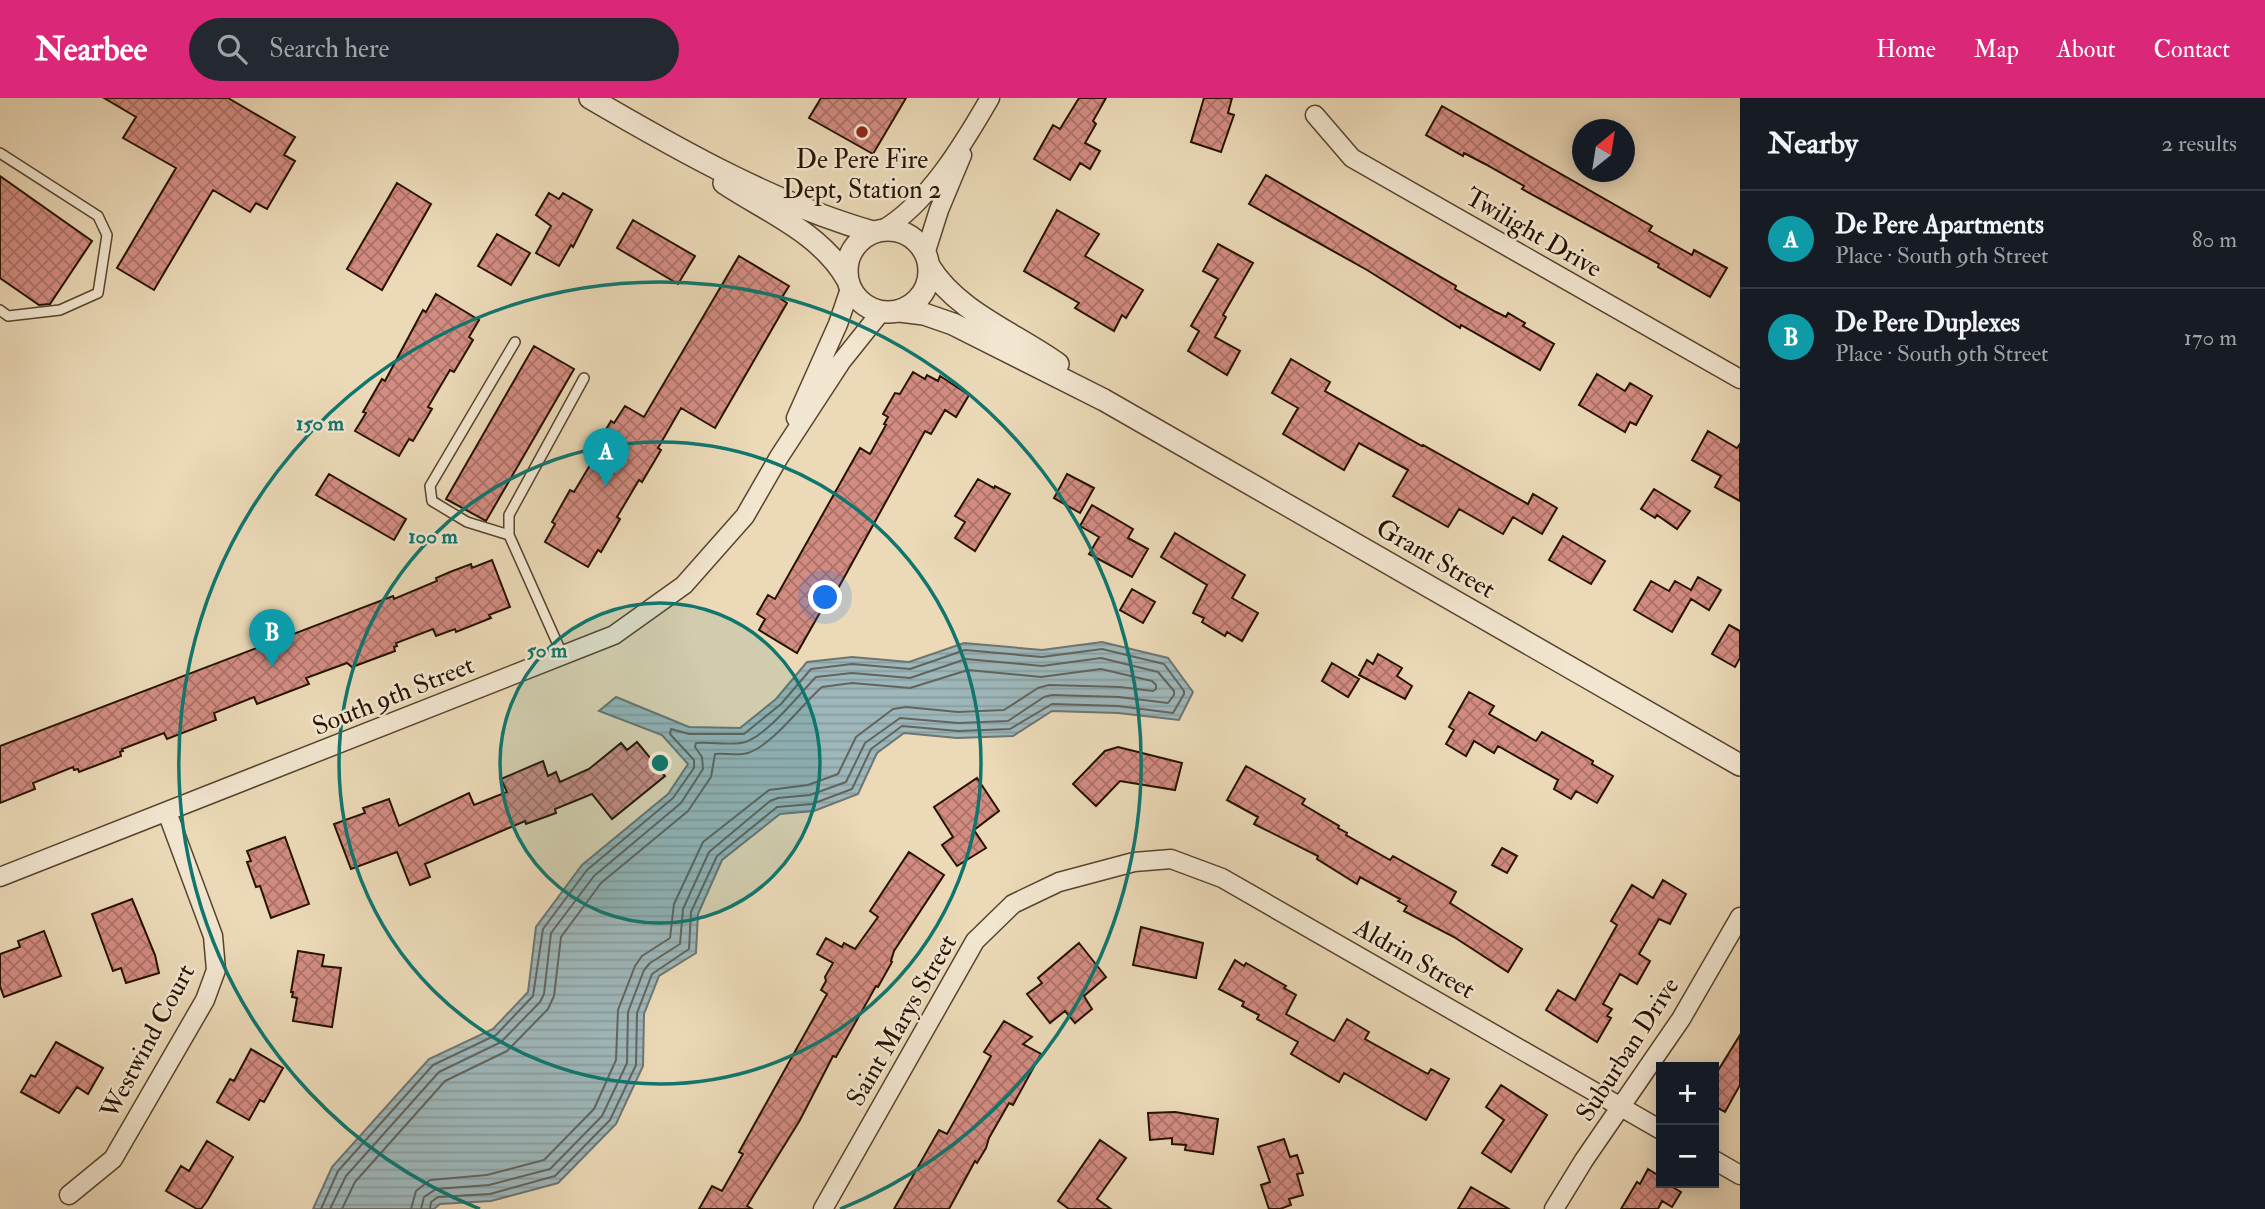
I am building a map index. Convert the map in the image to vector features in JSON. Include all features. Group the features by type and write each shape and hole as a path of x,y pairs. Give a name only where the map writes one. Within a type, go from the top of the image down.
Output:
{"street":[{"name":"Grant Street","path":"590,98 686,154 804,208 877,231 896,230 909,236 944,287 964,304 1031,345 1104,400"},
{"path":"848,284 846,267 854,246 906,214 925,194 990,98"},
{"name":"Twilight Drive","path":"1315,115 1352,158 1740,379"},
{"path":"890,311 912,305 922,295 929,276 927,260 939,210 977,120"},
{"name":"Grant Street","path":"686,154 726,185 813,240 838,264 858,300 868,308 925,314 953,324 1104,400 1740,765"},
{"name":"South 9th Street","path":"779,457 838,324 848,284"},
{"name":"South 9th Street","path":"0,877 614,635 684,585 745,516 779,457 841,362 890,311"},
{"name":"Westwind Court","path":"69,1195 113,1159 205,1000 216,970 213,936 167,813"},
{"name":"Aldrin Street","path":"1134,862 1171,859 1222,878 1656,1127"},
{"name":"Saint Marys Street","path":"823,1209 975,941 1013,904 1059,882 1134,862"},
{"name":"Suburban Drive","path":"1554,1209 1584,1160 1681,1019 1740,917"},
{"path":"1719,1163 1740,1175"}],"lane":[{"path":"0,153 98,216 107,235 98,293 60,310 8,316 0,310"},
{"path":"509,535 467,522 432,501 430,486 515,342"},
{"path":"563,656 509,535 509,515 584,378"}],"water":[{"path":"1102,642 1168,658 1193,692 1179,720 1118,713 1052,711 1013,736 957,738 904,733 877,753 858,794 814,811 780,814 722,860 698,914 696,953 659,976 644,1014 643,1066 616,1124 558,1183 491,1201 440,1204 434,1209 313,1209 332,1167 429,1059 493,1029 528,992 536,927 582,865 668,794 688,764 662,735 599,711 616,697 689,727 740,728 776,699 807,662 852,657 909,662 964,643 1042,650"}],"building":[{"path":"104,98 228,98 295,137 284,155 295,161 267,209 256,203 250,212 213,190 154,290 117,268 176,168 123,138 136,117"},
{"path":"821,98 906,98 873,154 809,118"},
{"path":"1079,98 1106,98 1085,143 1100,151 1090,169 1080,163 1070,180 1034,159 1053,125 1060,129"},
{"path":"1204,98 1232,98 1228,113 1234,115 1221,152 1191,142"},
{"path":"1442,106 1652,226 1649,231 1692,255 1694,250 1727,268 1710,297 1658,267 1659,264 1522,189 1524,186 1426,135"},
{"path":"1266,175 1456,286 1455,289 1506,317 1508,313 1525,323 1523,326 1554,344 1540,370 1461,325 1460,328 1367,270 1249,204"},
{"path":"0,176 92,241 50,304 39,305 0,278"},
{"path":"397,183 431,204 382,290 347,269"},
{"path":"549,193 559,199 563,193 592,210 573,247 571,245 559,266 536,253 551,226 536,215"},
{"path":"1057,210 1099,234 1085,256 1143,290 1126,318 1122,315 1114,331 1075,308 1079,303 1024,271"},
{"path":"633,220 695,256 678,284 617,248"},
{"path":"497,234 530,253 511,285 478,266"},
{"path":"1218,244 1253,263 1223,315 1226,317 1215,337 1240,351 1227,375 1188,351 1199,331 1191,326 1218,279 1203,271"},
{"path":"739,256 789,286 781,299 787,303 715,428 681,408 658,448 661,450 617,517 620,519 601,552 598,550 588,567 545,542 555,524 552,522 570,490 574,492 596,455 592,453 611,421 614,423 625,406 644,417"},
{"path":"436,294 479,320 469,337 473,340 454,372 450,370 428,407 432,409 413,441 409,439 399,456 355,431 382,379 385,381 423,310 426,312"},
{"path":"534,346 574,369 486,521 446,499"},
{"path":"1291,359 1330,382 1325,391 1422,446 1528,504 1533,494 1557,508 1542,534 1513,517 1503,534 1459,509 1448,527 1393,496 1408,470 1359,443 1344,470 1283,434 1298,408 1272,393"},
{"path":"913,372 925,379 927,375 938,381 940,376 969,395 956,417 945,410 931,434 925,431 830,603 826,602 797,653 759,630 765,619 757,614 768,595 775,599 860,448 870,454 886,425 884,424 888,417 883,414 895,393 900,394"},
{"path":"1597,374 1625,391 1630,383 1652,396 1636,425 1630,422 1625,432 1579,405"},
{"path":"1708,431 1737,448 1740,444 1740,501 1715,487 1721,476 1692,460"},
{"path":"329,474 406,519 394,540 316,495"},
{"path":"1067,474 1094,488 1080,513 1054,498"},
{"path":"978,479 1010,494 975,551 955,538 965,522 955,516"},
{"path":"1654,489 1690,511 1677,529 1657,515 1655,518 1641,509"},
{"path":"1092,505 1133,529 1128,538 1148,549 1132,577 1089,554 1099,537 1080,526"},
{"path":"1175,533 1245,575 1232,598 1258,613 1242,641 1227,632 1225,636 1202,622 1204,618 1193,613 1207,585 1161,557"},
{"path":"1563,536 1605,561 1591,584 1549,560"},
{"path":"492,560 510,607 489,615 491,618 456,632 455,629 436,636 433,629 396,643 395,651 352,667 347,663 306,678 309,684 257,704 254,697 214,713 216,720 167,739 164,733 122,749 121,756 79,772 73,767 33,783 35,789 0,803 0,746 393,596 394,599 471,564 472,568"},
{"path":"1698,577 1721,590 1709,610 1691,599 1672,632 1634,610 1651,581 1669,591 1675,581 1691,590"},
{"path":"1132,589 1155,602 1143,623 1120,610"},
{"path":"1729,625 1740,631 1740,658 1735,667 1712,654"},
{"path":"1378,654 1402,668 1397,676 1412,686 1405,699 1359,675 1367,660 1373,664"},
{"path":"1332,663 1359,679 1348,697 1322,681"},
{"path":"1469,692 1494,706 1489,714 1536,741 1542,732 1593,761 1592,764 1613,776 1597,803 1576,791 1571,799 1554,789 1558,780 1498,746 1494,753 1474,741 1466,756 1446,744 1454,730 1449,727"},
{"path":"637,742 665,776 612,819 592,794 555,809 556,813 526,824 525,821 425,864 430,877 410,885 397,852 351,869 334,824 365,813 363,808 389,799 399,826 469,793 474,805 507,792 501,779 543,761 548,776 556,772 560,782 589,769 621,743 627,750"},
{"path":"1118,747 1182,763 1175,790 1120,781 1096,806 1073,784 1105,751"},
{"path":"1246,766 1305,799 1302,804 1339,826 1346,835 1390,860 1393,856 1456,892 1450,903 1522,949 1508,972 1454,937 1404,911 1407,906 1398,901 1400,899 1360,877 1357,884 1317,859 1318,856 1254,824 1258,817 1227,800"},
{"path":"977,778 999,811 974,830 986,848 957,866 942,845 953,837 934,807"},
{"path":"285,837 309,904 271,918 260,886 256,887 247,862 251,861 247,851"},
{"path":"1502,848 1517,856 1507,873 1492,865"},
{"path":"909,852 944,875 894,951 892,962 836,1057 833,1056 800,1120 747,1206 752,1209 699,1209 712,1186 722,1191 743,1154 739,1152 827,994 821,990 833,963 817,954 826,938 842,947 844,943 855,949 878,917 870,911"},
{"path":"1663,880 1686,894 1670,924 1659,919 1639,954 1650,961 1637,984 1620,974 1603,1004 1612,1009 1607,1016 1611,1018 1597,1042 1546,1010 1558,990 1575,1000 1617,925 1611,921 1632,885 1653,898"},
{"path":"132,899 155,955 159,973 126,983 121,968 113,971 92,914"},
{"path":"1141,927 1203,943 1196,978 1133,965"},
{"path":"44,931 61,976 4,997 0,986 0,954 20,947 18,941"},
{"path":"1079,943 1106,977 1084,996 1092,1009 1075,1023 1065,1011 1050,1023 1027,994 1042,983 1038,978"},
{"path":"298,951 324,955 322,966 341,968 332,1027 293,1021 297,998 292,997 291,992"},
{"path":"1235,960 1244,966 1246,963 1286,986 1284,988 1296,995 1286,1014 1334,1041 1347,1019 1369,1032 1365,1039 1428,1074 1431,1069 1449,1079 1426,1120 1344,1073 1339,1082 1291,1054 1298,1042 1257,1019 1259,1015 1242,1006 1244,1002 1219,989"},
{"path":"1004,1021 1032,1037 1023,1044 1041,1054 1013,1105 1009,1103 986,1148 977,1163 975,1161 949,1209 894,1209 939,1130 947,1134 991,1056 984,1052"},
{"path":"1740,1035 1740,1085 1725,1112 1719,1109 1719,1069"},
{"path":"56,1042 103,1068 88,1094 77,1087 59,1113 21,1092 31,1075 35,1077"},
{"path":"251,1049 283,1068 264,1102 260,1100 249,1120 217,1102 230,1079 234,1081"},
{"path":"1501,1085 1547,1115 1511,1172 1482,1153 1504,1120 1486,1107"},
{"path":"1175,1112 1218,1119 1213,1154 1185,1150 1186,1145 1172,1144 1172,1138 1150,1140 1148,1113"},
{"path":"1284,1139 1290,1157 1297,1155 1303,1173 1297,1174 1303,1195 1289,1199 1291,1205 1269,1209 1261,1185 1270,1182 1258,1147"},
{"path":"1100,1140 1126,1158 1097,1199 1111,1209 1069,1209 1058,1201"},
{"path":"207,1141 233,1157 207,1201 201,1209 197,1209 166,1191 181,1166 189,1171"},
{"path":"1648,1169 1656,1174 1656,1188 1674,1188 1681,1192 1672,1207 1662,1201 1658,1209 1621,1209 1637,1182 1640,1184"},
{"path":"1471,1187 1509,1209 1458,1209"}],"place":[{"name":"De Pere Fire Dept, Station 2","path":"862,132"},
{"name":"De Pere Apartments","path":"606,486"},
{"name":"De Pere Duplexes","path":"272,667"}]}
